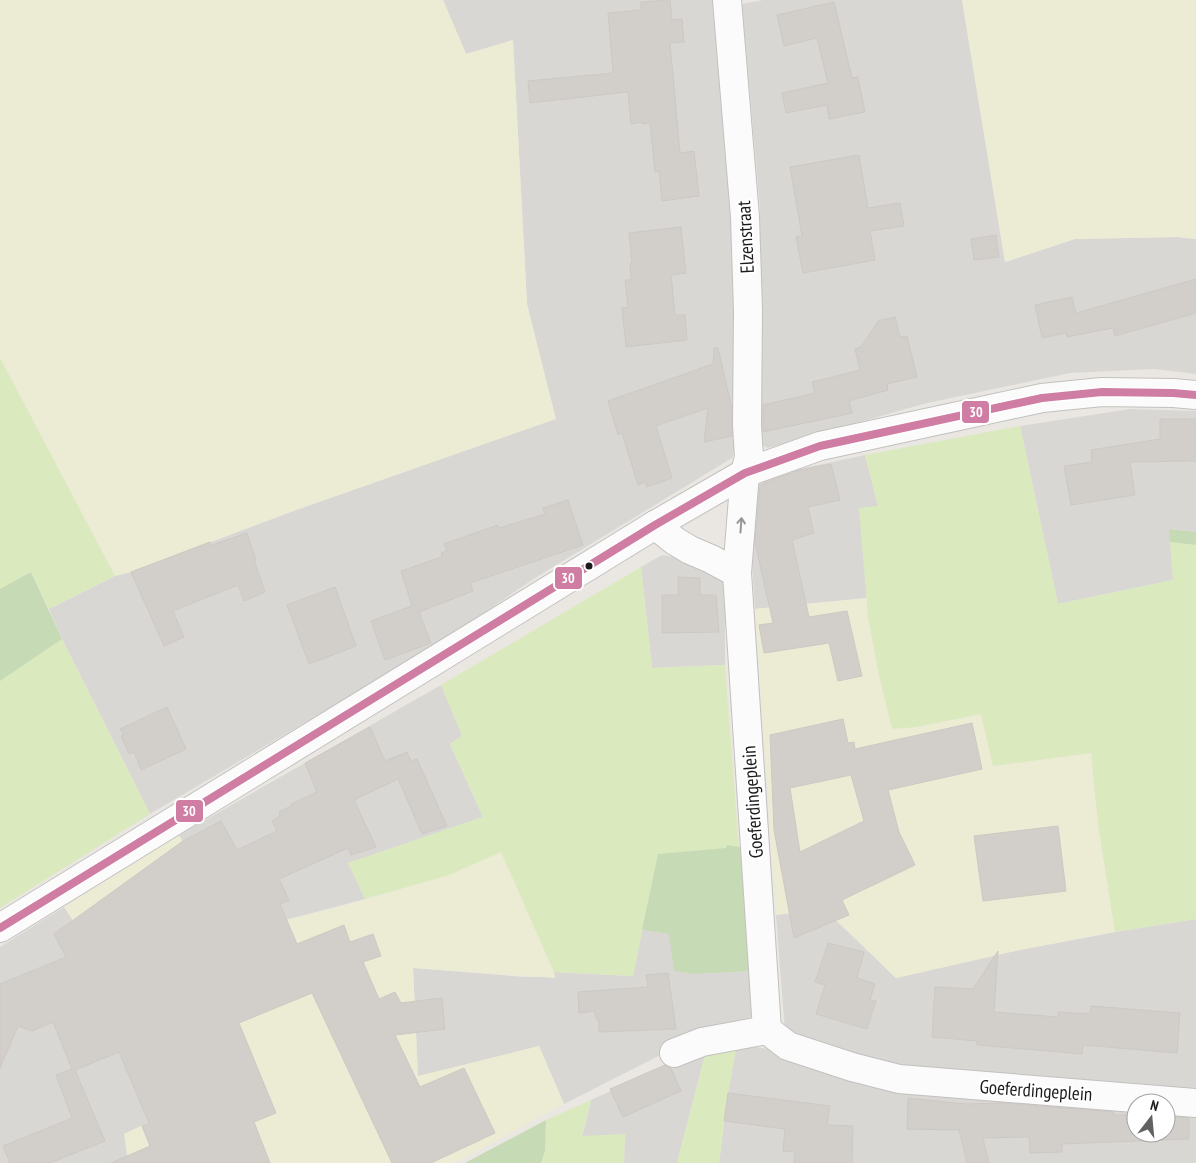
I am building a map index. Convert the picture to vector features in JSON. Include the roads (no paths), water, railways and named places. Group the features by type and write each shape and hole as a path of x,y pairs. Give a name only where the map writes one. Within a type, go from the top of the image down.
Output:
{"street":[{"name":"Elzenstraat","path":"727,0 745,217 749,457 745,473"},
{"path":"0,928 656,525 745,473 820,446 1042,398 1102,392 1196,395"},
{"name":"Goeferdingeplein","path":"745,473 737,574 767,1030 788,1046 852,1067 899,1079 1196,1103"},
{"path":"656,525 675,541 737,574"},
{"path":"674,1053 702,1042 767,1030"}]}
